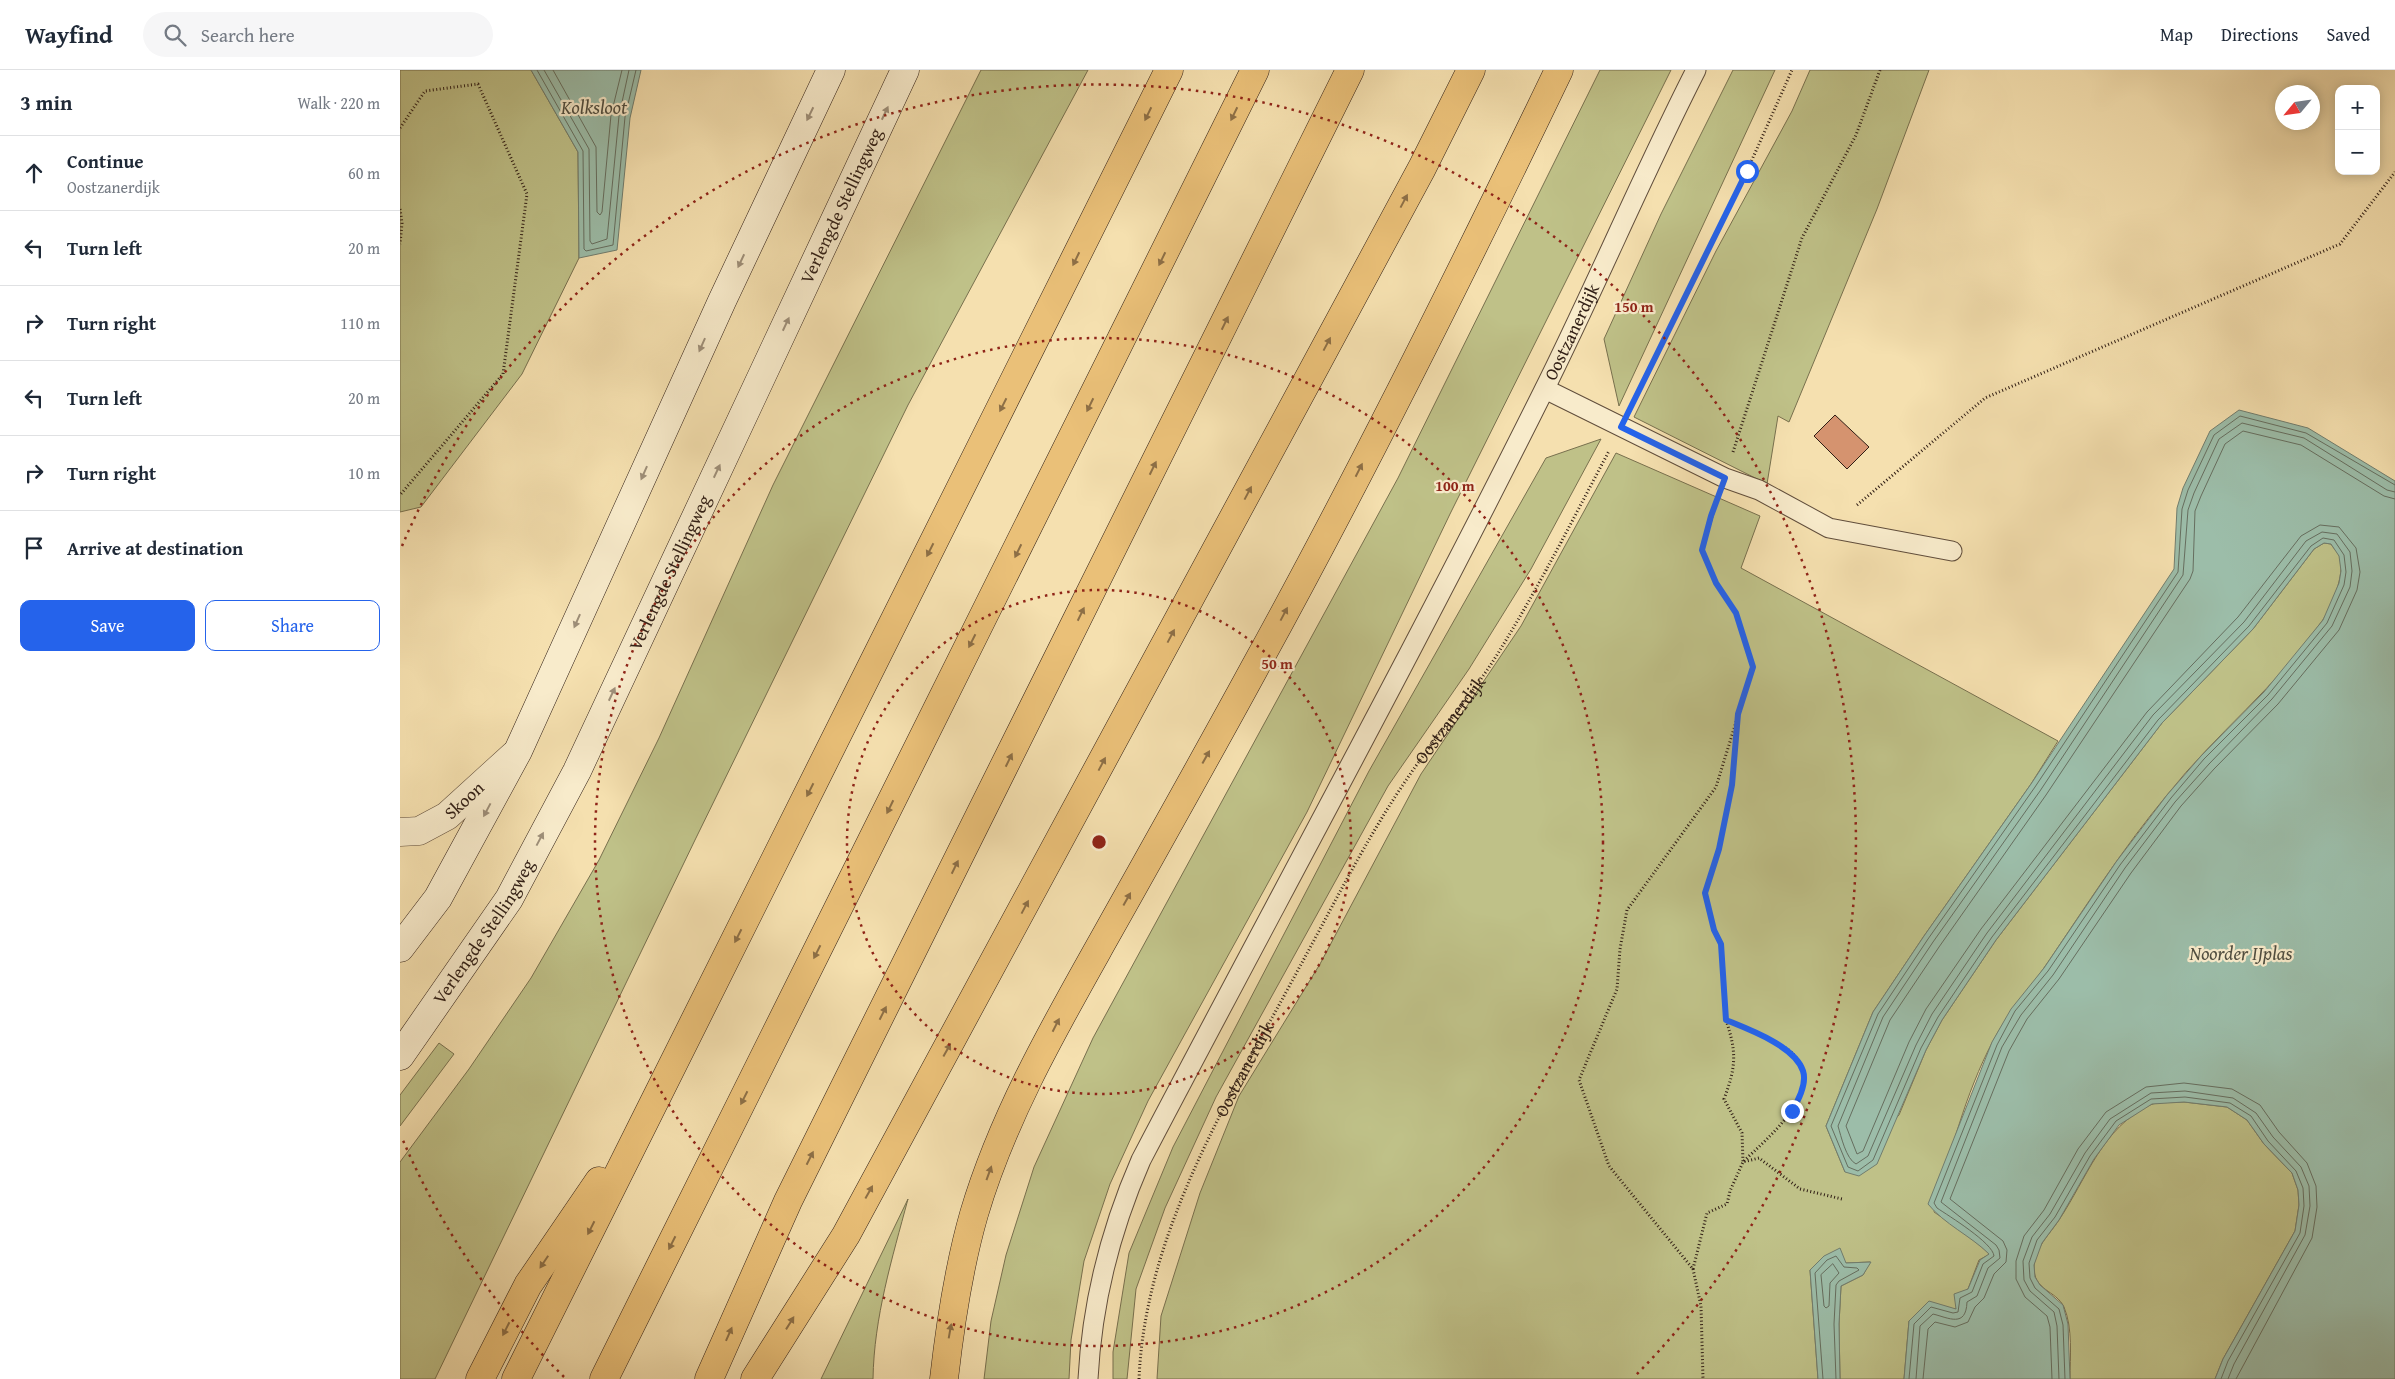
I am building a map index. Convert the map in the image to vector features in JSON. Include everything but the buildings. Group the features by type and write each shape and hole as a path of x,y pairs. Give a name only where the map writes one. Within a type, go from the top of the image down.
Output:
{"highway":[{"path":"516,1379 1169,70"},
{"path":"604,1379 1255,70"},
{"path":"710,1379 788,1201 1350,70"},
{"path":"755,1379 846,1235 1295,405 1422,168 1471,70"},
{"path":"944,1379 949,1332 974,1215 1016,1104 1068,1001 1252,673 1351,486 1559,70"},
{"path":"480,1379 528,1285 660,1091"}],"main road":[{"path":"400,948 438,898 518,751 722,301 832,70"},
{"name":"Verlengde Stellingweg","path":"400,1056 509,899 576,770 905,70"},
{"name":"Skoon","path":"400,832 419,831 447,816 518,751"}],"lane":[{"name":"Oostzanerdijk","path":"1088,1379 1095,1304 1110,1242 1124,1198 1140,1160 1418,639 1545,389 1662,137 1696,70"},
{"path":"1545,389 1725,478 1759,490 1829,528 1952,551"}],"path":[{"name":"Oostzanerdijk","path":"1140,1379 1140,1348 1154,1278 1168,1232 1226,1103 1369,841 1409,775 1499,652 1551,560 1621,427 1747,171 1792,70"},
{"path":"1703,1379 1701,1306 1693,1269 1609,1166 1579,1080 1617,989 1620,949 1627,910 1716,787 1753,667 1736,613 1716,583 1702,550 1711,516 1802,238 1856,135 1880,70"},
{"path":"400,128 425,91 478,84 527,194 503,374 400,495"},
{"path":"1829,528 1985,398 2340,244 2395,172"},
{"path":"400,209 402,223 400,244"},
{"path":"1738,714 1732,785 1719,849 1705,893 1714,930 1721,944 1726,1020 1735,1045 1732,1076 1724,1099 1742,1133 1743,1162"},
{"path":"1693,1269 1708,1213 1727,1204 1730,1191 1743,1162 1792,1111 1800,1097 1804,1072 1794,1054 1756,1032 1726,1020"},
{"path":"1743,1162 1759,1158 1800,1188 1842,1199"}],"green space":[{"path":"400,70 531,70 578,152 579,258 522,374 421,507 400,512"},
{"path":"981,70 1088,70 908,405 695,840 435,1379 400,1379 400,1162 469,1069 531,978 599,860 659,738 773,485"},
{"path":"1600,70 1671,70 1450,514 1307,812 1148,1101 1110,1184 1084,1261 1071,1340 1069,1379 984,1379 991,1321 1006,1255 1034,1167 1093,1038 1398,478"},
{"path":"1733,70 1775,70 1619,406 1604,339 1661,214"},
{"path":"1810,70 1929,70 1877,209 1789,422 1778,416 1767,484 1634,417 1716,251 1792,111"},
{"path":"1601,439 1531,569 1469,669 1388,786 1216,1097 1165,1208 1136,1289 1127,1379 1113,1379 1113,1352 1129,1253 1173,1147 1369,771 1546,458"},
{"path":"1616,453 1760,516 1741,568 2058,741 2031,784 1873,1012 1826,1126 1845,1172 1899,1115 1926,1050 1942,1020 1996,940 2162,723 2253,629 2314,549 2324,543 2331,544 2340,557 2341,572 2337,590 2330,607 2305,645 2266,689 2205,751 2151,815 2105,877 2041,972 2012,1010 1993,1041 1966,1103 1934,1212 1965,1233 1990,1254 1979,1260 1968,1289 1956,1309 1909,1321 1904,1379 1840,1379 1839,1324 1841,1286 1863,1275 1870,1262 1846,1263 1810,1270 1818,1379 1157,1379 1161,1316 1200,1193 1239,1096 1320,964 1421,774 1521,626"},
{"path":"439,1043 454,1054 400,1126 400,1095"},
{"path":"2184,1102 2227,1107 2247,1120 2264,1144 2292,1173 2298,1190 2299,1205 2295,1231 2223,1359 2215,1379 2070,1379 2070,1343 2067,1315 2060,1301 2037,1281 2034,1266 2037,1253 2069,1204 2097,1155 2119,1127 2133,1115 2150,1105"},
{"path":"908,1199 880,1311 873,1379 821,1379"}],"water":[{"name":"Kolksloot","path":"531,70 641,70 630,118 617,250 579,258 578,152"},
{"name":"Noorder IJplas","path":"2239,410 2308,428 2395,481 2395,1379 2215,1379 2223,1359 2295,1231 2299,1205 2298,1190 2292,1173 2264,1144 2247,1120 2227,1107 2184,1102 2152,1104 2119,1125 2094,1159 2059,1220 2042,1243 2034,1265 2035,1277 2040,1285 2063,1305 2068,1324 2070,1379 1904,1379 1909,1321 1929,1301 1956,1309 1954,1294 1968,1289 1980,1260 1989,1254 1942,1218 1928,1204 1992,1042 2011,1009 2044,968 2116,862 2167,795 2201,756 2264,692 2323,620 2339,583 2341,571 2339,556 2331,544 2324,543 2314,549 2253,629 2162,723 1996,940 1942,1020 1926,1050 1877,1164 1859,1176 1845,1172 1826,1126 1873,1012 2031,784 2174,569 2177,508 2183,488 2210,431"},
{"path":"1840,1248 1846,1263 1871,1262 1863,1275 1841,1286 1839,1324 1840,1379 1818,1379 1810,1270 1824,1256"}],"route":[{"path":"1747,171 1621,427 1725,478 1711,516 1702,550 1716,583 1736,613 1753,667 1738,714 1732,785 1719,849 1705,893 1714,930 1721,944 1726,1020 1756,1032 1794,1054 1804,1072 1800,1097 1792,1111"}]}
